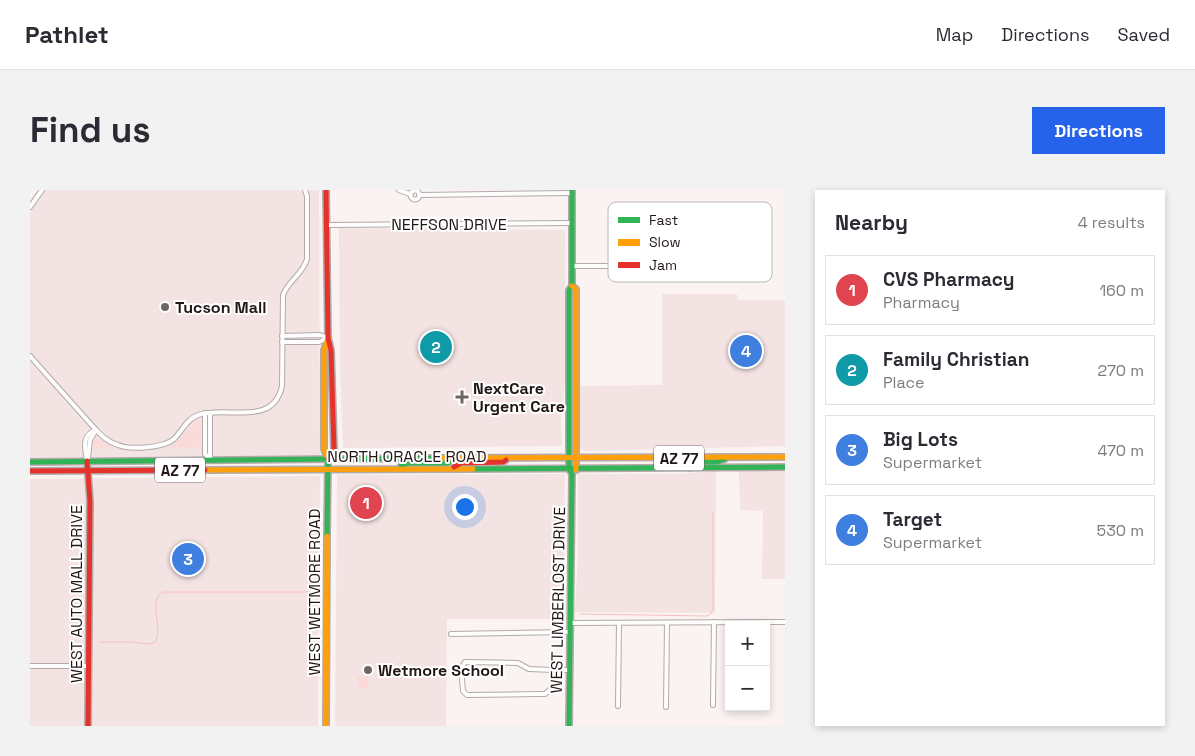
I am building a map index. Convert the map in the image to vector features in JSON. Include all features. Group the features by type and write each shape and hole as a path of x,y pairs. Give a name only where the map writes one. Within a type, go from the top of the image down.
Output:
{"main road":[{"name":"WEST WETMORE ROAD","path":"326,190 328,338 331,350 334,450 328,459"},
{"name":"WEST LIMBERLOST DRIVE","path":"569,726 571,472 569,458 569,290 572,286 572,191"},
{"name":"WEST LIMBERLOST DRIVE","path":"572,286 576,289 577,469"},
{"path":"569,313 576,319"},
{"name":"WEST WETMORE ROAD","path":"326,726 328,459 324,451 324,350 328,338"},
{"path":"570,364 577,370"},
{"path":"690,468 694,462 717,462 728,457"},
{"name":"NORTH ORACLE ROAD","path":"30,462 785,457"},
{"path":"396,468 408,463 448,463 453,458"},
{"path":"454,468 461,463 503,462 510,458"},
{"path":"651,468 670,463 686,463 690,458"},
{"name":"WEST AUTO MALL DRIVE","path":"87,462 90,508 88,726"},
{"name":"NORTH ORACLE ROAD","path":"30,471 454,468 571,472 577,469 785,467"}],"street":[{"path":"30,207 42,190"},
{"path":"30,356 96,430 107,440 120,446 158,446 171,442 193,417 204,413 255,412 267,408 278,396 282,386 282,301 284,292 288,284 302,270 307,259 307,200 305,190"},
{"path":"399,190 410,194 414,199 417,199 419,195 572,191"},
{"name":"NEFFSON DRIVE","path":"326,225 572,223"},
{"path":"572,266 608,266"},
{"path":"282,336 320,335 328,338"},
{"path":"282,342 320,342 328,338"},
{"path":"204,413 205,454 210,460"},
{"path":"210,413 210,460"},
{"name":"WEST AUTO MALL DRIVE","path":"87,462 85,439 89,433 96,430"},
{"path":"713,705 714,622"},
{"path":"570,623 725,622"},
{"path":"770,623 785,622"},
{"path":"618,706 620,623"},
{"path":"666,707 667,623"},
{"path":"451,634 570,632"},
{"path":"554,670 552,688 545,694 467,695 463,691 461,668 465,662 518,663 530,669 570,670"},
{"path":"30,666 88,666"}],"shaded area":[{"path":"37,190 319,190 320,455 30,458 30,200"},
{"path":"339,228 565,230 566,379 561,415 562,446 343,448 340,367"},
{"path":"662,294 737,294 738,300 785,300 785,446 585,451 579,448 579,386 662,385"},
{"path":"198,420 201,421 202,449 200,449 199,433 192,425"},
{"path":"191,426 199,433 199,447 167,448 177,442"},
{"path":"97,438 114,449 93,448 93,441"},
{"path":"716,471 715,613 575,612 578,555 578,474 679,474"},
{"path":"739,471 785,471 785,579 762,579 763,511 740,510"},
{"path":"565,474 564,619 447,619 446,726 335,726 337,475"},
{"path":"320,476 318,726 30,726 30,479"},
{"path":"357,676 368,676 367,689 357,689"}],"waterway":[{"path":"580,614 706,616 711,614 713,608 713,513"},
{"path":"99,642 149,644 155,642 158,630 156,602 158,596 163,592 317,592"}],"traffic: fast":[{"path":"569,726 572,474 569,469 569,290 572,286 572,190"},
{"path":"30,462 441,458"},
{"path":"401,466 408,463 448,463 453,458"},
{"path":"662,465 686,463 690,458"},
{"path":"327,536 328,459"},
{"path":"690,468 694,462 717,462 725,459"},
{"path":"473,469 785,467"}],"traffic: slow":[{"path":"572,286 576,289 576,470"},
{"path":"328,338 324,350 324,449 328,459"},
{"path":"441,458 785,457"},
{"path":"205,470 473,469"},
{"path":"326,726 327,536"}],"traffic: jam":[{"path":"326,190 328,338 331,350 334,450 328,459"},
{"path":"454,467 461,463 503,462 506,460"},
{"path":"87,461 90,501 88,726"},
{"path":"30,471 205,470"}],"place":[{"name":"Tucson Mall","path":"165,307"},
{"name":"Family Christian","path":"436,347"},
{"name":"Target","path":"746,351"},
{"name":"NextCare Urgent Care","path":"462,397"},
{"name":"CVS Pharmacy","path":"366,503"},
{"name":"Big Lots","path":"188,559"},
{"name":"Wetmore School","path":"368,670"}]}
